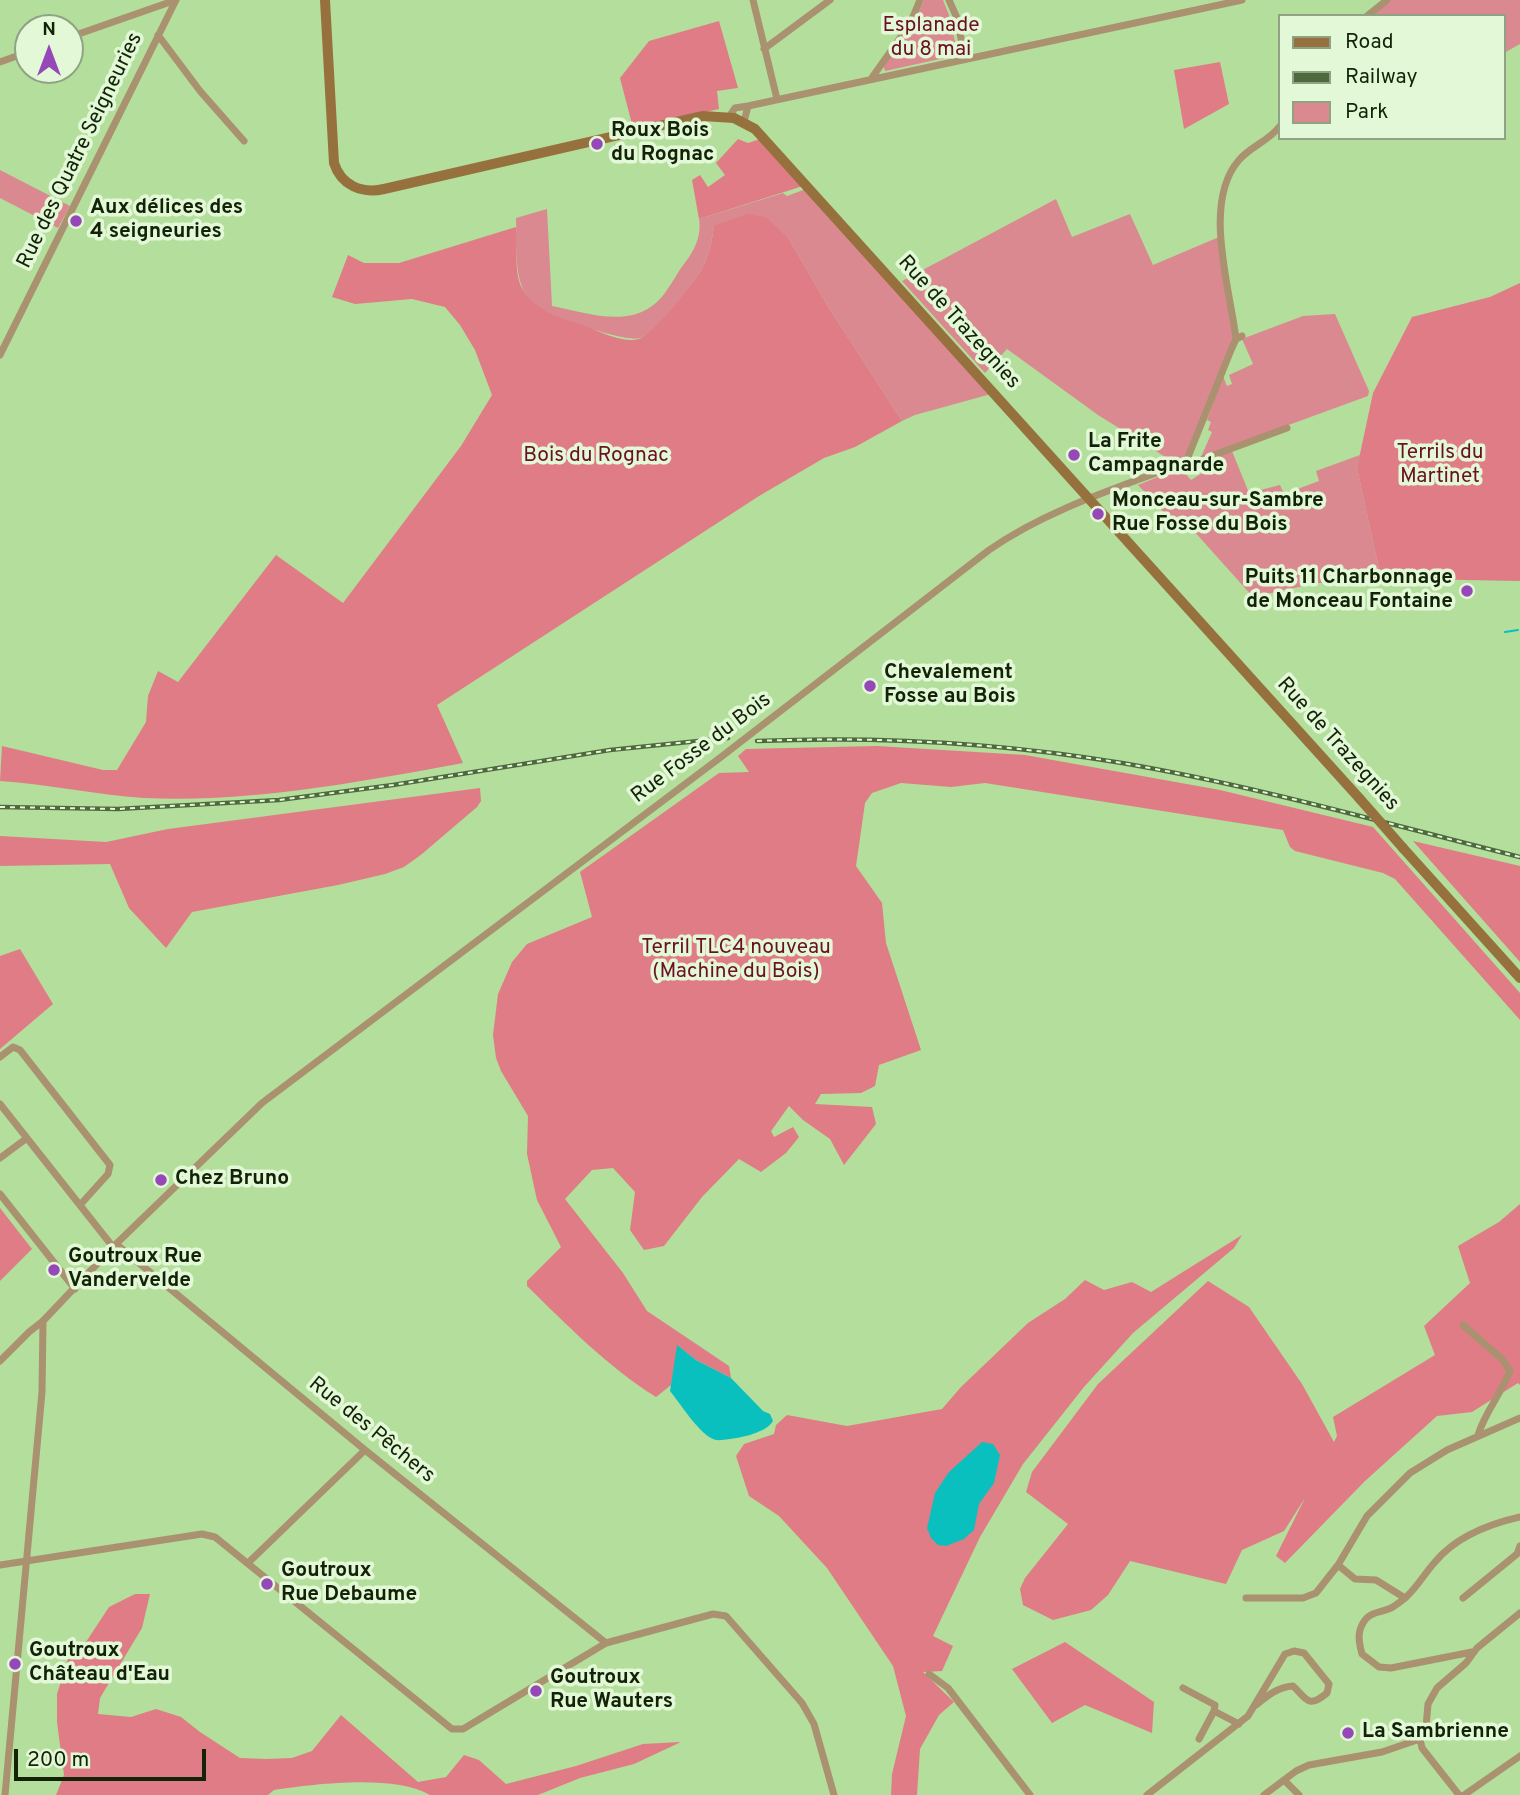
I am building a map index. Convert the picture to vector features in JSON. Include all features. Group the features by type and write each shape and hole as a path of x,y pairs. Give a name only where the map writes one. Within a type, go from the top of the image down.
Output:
{"main road":[{"name":"Rue de Trazegnies","path":"325,0 333,160 342,178 359,189 384,190 702,116 729,117 744,122 761,134 1520,978"}],"street":[{"path":"84,32 176,0"},
{"name":"Rue des Quatre Seigneuries","path":"0,355 176,0"},
{"path":"753,0 777,99"},
{"path":"764,49 830,0"},
{"path":"871,79 909,24 920,0"},
{"path":"949,0 957,18 965,59"},
{"path":"729,117 735,108 1242,0"},
{"path":"1370,14 1387,0"},
{"path":"158,35 200,91 244,141"},
{"path":"744,122 748,106"},
{"path":"1186,462 1239,337 1221,244 1220,202 1239,160 1268,140 1278,128"},
{"name":"Rue Fosse du Bois","path":"0,1361 262,1104 989,551 1028,527 1090,499 1186,462 1195,462 1287,428"},
{"path":"0,1057 13,1047 20,1049 110,1165 108,1174 80,1205"},
{"name":"Rue des Pêchers","path":"0,1104 115,1246 606,1643"},
{"path":"0,1158 27,1138"},
{"path":"0,1194 75,1289"},
{"path":"5,1795 42,1392 43,1321"},
{"path":"1463,1325 1503,1360 1510,1371 1482,1423 1478,1436"},
{"path":"1246,1598 1303,1598 1316,1593 1338,1564 1367,1516 1410,1473 1447,1450 1520,1418"},
{"path":"248,1563 365,1450"},
{"path":"1472,1652 1391,1668 1379,1667 1370,1662 1362,1654 1359,1643 1362,1625 1368,1616 1391,1608 1405,1598 1419,1585 1436,1561 1457,1543 1483,1528 1520,1517"},
{"path":"0,1565 202,1534 215,1537 452,1728 463,1730 606,1643 713,1614 726,1616 802,1703 814,1724 834,1795"},
{"path":"1463,1598 1517,1554 1520,1546"},
{"path":"1338,1564 1355,1579 1376,1580 1405,1598"},
{"path":"1520,1613 1472,1652 1466,1663 1437,1688 1431,1696 1426,1727 1420,1739 1422,1748 1461,1795 1520,1756"},
{"path":"1147,1795 1240,1724 1270,1693 1293,1686 1305,1700 1319,1700 1327,1693 1329,1684 1304,1653 1294,1651 1285,1654 1256,1705"},
{"path":"929,1674 948,1688 1030,1795"},
{"path":"1272,1674 1275,1681 1286,1686"},
{"path":"1183,1688 1240,1724"},
{"path":"1199,1740 1215,1708"},
{"path":"1264,1795 1309,1765 1382,1752 1420,1739"},
{"path":"1284,1780 1298,1795"}],"green space":[{"name":"Esplanade du 8 mai","path":"924,0 943,0 958,55 885,71 883,64 910,32"},
{"path":"1389,0 1520,0 1520,44 1506,52 1506,14 1372,14"},
{"path":"719,21 738,88 717,91 719,109 633,128 620,78 649,41"},
{"path":"1220,62 1229,104 1184,129 1174,70"},
{"path":"738,139 748,143 760,139 803,186 699,219 692,180 700,175 708,187 725,175 716,163"},
{"path":"0,170 70,206 58,228 0,198"},
{"path":"806,189 991,394 902,421 829,308 789,239 714,226 707,257 699,274 664,318 640,338 620,337 558,317 534,303 519,279 516,218 547,209 552,306 603,316 629,316 652,306 664,294 696,245 699,219 783,193 787,196"},
{"path":"1056,199 1072,237 1130,214 1153,265 1219,237 1234,337 1185,457 1175,463 1098,415 1007,349 985,373 902,281"},
{"name":"Bois du Rognac","path":"747,214 766,217 789,239 829,308 902,421 855,447 824,458 759,496 437,705 463,763 304,790 183,799 144,798 0,781 2,746 103,770 117,770 146,722 148,696 158,671 178,682 276,555 343,603 461,446 492,395 475,350 445,307 412,299 355,304 332,297 348,255 364,263 399,263 516,227 518,276 528,297 562,318 616,338 632,340 639,339 654,328 692,284 705,262 714,226"},
{"name":"Terrils du Martinet","path":"1520,283 1520,581 1411,579 1379,569 1357,468 1373,393 1412,317 1490,297"},
{"path":"1335,314 1369,391 1368,396 1201,457 1212,432 1208,430 1211,422 1207,420 1223,376 1227,386 1232,384 1229,375 1253,364 1242,339 1303,316"},
{"path":"1232,451 1249,493 1280,485 1284,494 1319,481 1316,471 1360,455 1357,468 1379,569 1377,583 1317,583 1253,597 1184,520 1174,523 1138,485 1180,468 1191,480 1207,470 1211,475 1217,472 1210,459"},
{"name":"Terril TLC4 nouveau (Machine du Bois)","path":"877,746 1025,755 1220,790 1373,827 1520,993 1520,1020 1395,879 1383,873 1295,851 1290,847 1283,830 985,783 951,787 901,783 872,793 865,803 856,866 882,903 886,943 921,1050 879,1065 875,1086 861,1093 821,1094 815,1104 872,1107 876,1124 844,1165 830,1139 803,1120 789,1106 771,1131 774,1137 793,1127 799,1137 786,1153 761,1172 739,1159 702,1197 664,1246 644,1250 630,1230 635,1192 613,1168 592,1170 565,1199 623,1273 647,1311 729,1366 731,1378 696,1360 678,1346 671,1385 656,1397 605,1359 527,1286 527,1281 561,1247 537,1200 527,1154 528,1116 496,1058 493,1035 498,994 512,962 527,944 592,917 580,872 719,773 749,772 738,756 746,749"},
{"path":"480,788 481,801 477,807 404,867 338,885 192,912 166,948 129,908 110,864 0,866 0,836 106,842 168,829"},
{"path":"1413,841 1520,866 1520,962"},
{"path":"20,949 53,1004 0,1049 0,956"},
{"path":"1520,1204 1520,1385 1518,1383 1472,1412 1437,1416 1365,1481 1285,1563 1276,1556 1305,1498 1284,1531 1242,1550 1226,1584 1130,1561 1108,1595 1091,1610 1053,1620 1023,1605 1020,1589 1025,1578 1068,1524 1026,1492 1032,1472 1098,1384 1208,1281 1249,1307 1302,1384 1334,1442 1337,1436 1333,1417 1435,1355 1424,1326 1470,1283 1458,1246 1499,1222"},
{"path":"0,1208 32,1249 0,1281"},
{"path":"1242,1235 1234,1248 1133,1333 1084,1387 1023,1464 980,1537 933,1636 953,1646 942,1671 923,1672 954,1702 939,1715 920,1749 917,1795 891,1795 892,1774 906,1716 893,1666 827,1568 779,1516 749,1496 736,1456 744,1444 774,1434 776,1425 787,1415 847,1426 942,1409 961,1387 1028,1323 1065,1299 1085,1280 1104,1290 1132,1282 1151,1292"},
{"path":"135,1594 150,1594 142,1628 100,1698 98,1714 131,1717 156,1709 181,1717 240,1758 292,1758 312,1751 341,1715 418,1782 446,1777 464,1755 479,1760 506,1784 576,1766 643,1744 681,1742 634,1764 580,1778 538,1795 430,1795 396,1785 354,1782 274,1790 268,1795 56,1795 64,1775 57,1722 57,1694 69,1656 84,1645 109,1607"},
{"path":"1065,1642 1154,1702 1152,1733 1085,1705 1052,1723 1012,1669"}],"water":[{"path":"677,1345 696,1360 731,1378 763,1411 770,1414 773,1421 771,1424 750,1435 728,1439 716,1440 704,1433 670,1391"},
{"path":"982,1442 993,1444 1000,1455 994,1483 979,1504 974,1530 964,1539 946,1546 938,1545 927,1528 935,1493 949,1472"}],"waterway":[{"path":"1505,632 1518,630"}],"railway":[{"path":"0,807 118,809 279,800 393,785 610,750 728,738"},
{"path":"757,741 894,740 1077,756 1222,783 1520,857"}],"place":[{"name":"Roux Bois du Rognac","path":"597,144"},
{"name":"Aux délices des 4 seigneuries","path":"76,221"},
{"name":"La Frite Campagnarde","path":"1074,455"},
{"name":"Monceau-sur-Sambre Rue Fosse du Bois","path":"1098,514"},
{"name":"Puits 11 Charbonnage de Monceau Fontaine","path":"1467,591"},
{"name":"Chevalement Fosse au Bois","path":"870,686"},
{"name":"Chez Bruno","path":"161,1180"},
{"name":"Goutroux Rue Vandervelde","path":"54,1270"},
{"name":"Goutroux Rue Debaume","path":"267,1584"},
{"name":"Goutroux Château d'Eau","path":"15,1664"},
{"name":"Goutroux Rue Wauters","path":"536,1691"},
{"name":"La Sambrienne","path":"1348,1733"}]}
